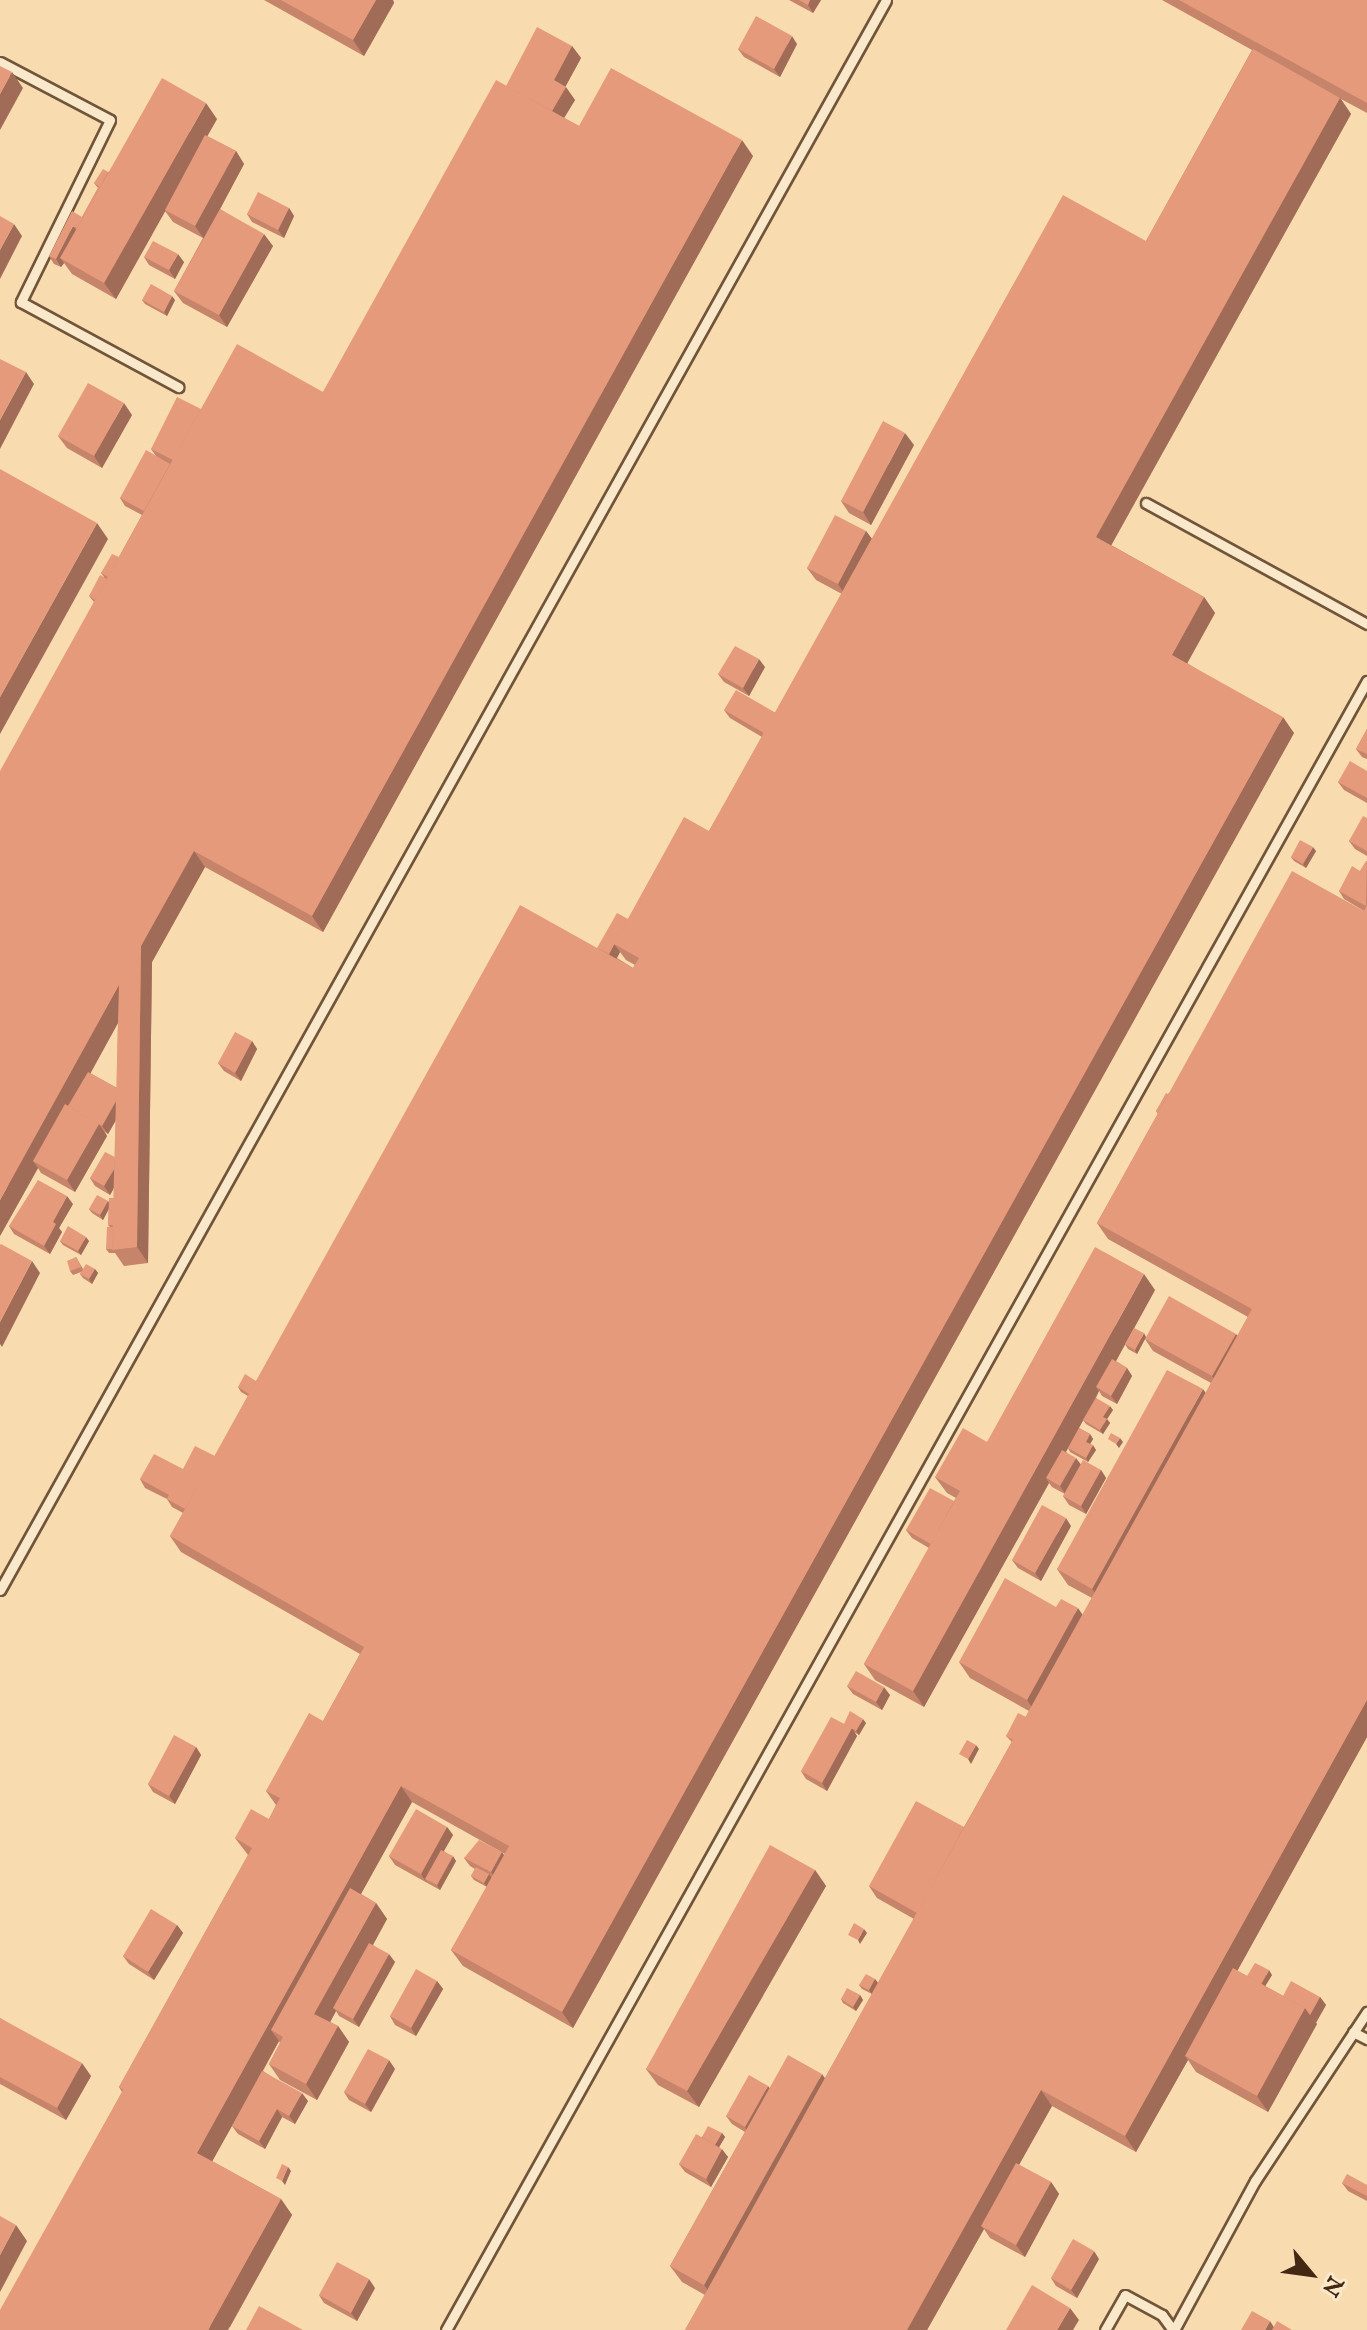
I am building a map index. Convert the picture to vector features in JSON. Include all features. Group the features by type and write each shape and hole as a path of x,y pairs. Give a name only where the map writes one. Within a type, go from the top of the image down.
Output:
{"lane":[{"path":"0,1590 886,0"},
{"path":"0,62 110,120 21,302 178,387"},
{"path":"1146,503 1367,624"},
{"path":"446,2330 1367,681"},
{"path":"1105,2330 1125,2295 1162,2315 1173,2330 1255,2181 1367,2012"},
{"path":"1353,2032 1367,2039"}],"building":[{"path":"281,0 376,0 353,40"},
{"path":"1179,0 1367,0 1367,103"},
{"path":"756,16 792,36 774,69 738,49"},
{"path":"537,27 572,46 554,80 566,87 552,111 506,86"},
{"path":"1253,49 1340,98 1096,537 1204,597 1172,655 1283,717 562,2012 451,1950 509,1846 401,1786 197,2153 281,2199 208,2330 0,2330 0,2310 123,2090 119,2087 252,1848 235,1838 251,1809 269,1819 280,1798 266,1791 309,1713 323,1721 364,1647 170,1536 520,905 633,968 639,958 614,944 684,817 709,831 1063,195 1146,241"},
{"path":"0,66 12,72 0,94"},
{"path":"611,68 742,140 312,916 194,851 141,946 137,1247 112,1250 119,985 0,1200 0,771 237,344 323,392 496,80 579,126"},
{"path":"162,78 206,103 104,283 60,258"},
{"path":"205,135 236,151 195,226 165,210"},
{"path":"103,169 108,172 100,187 94,183"},
{"path":"99,186 77,228 73,226 56,259 49,256 72,211 82,217"},
{"path":"258,192 289,208 278,230 247,214"},
{"path":"220,209 264,234 219,315 174,291"},
{"path":"0,216 14,224 0,250"},
{"path":"153,241 178,254 169,270 144,257"},
{"path":"151,284 172,296 164,312 142,300"},
{"path":"0,359 26,372 0,420"},
{"path":"88,383 124,403 94,456 58,436"},
{"path":"177,397 201,409 173,460 151,449"},
{"path":"883,421 905,433 863,512 841,501"},
{"path":"146,450 170,464 144,511 120,498"},
{"path":"0,469 97,523 0,697"},
{"path":"835,515 866,531 838,584 807,568"},
{"path":"112,554 119,557 108,577 101,573"},
{"path":"100,575 107,579 95,600 89,596"},
{"path":"735,646 759,659 743,688 718,674"},
{"path":"736,690 776,713 764,733 724,710"},
{"path":"1367,729 1367,754 1356,749"},
{"path":"1350,761 1367,771 1367,798 1338,782"},
{"path":"1363,816 1367,818 1367,851 1349,841"},
{"path":"1300,840 1313,847 1303,864 1291,857"},
{"path":"1366,861 1366,906 1339,891 1352,866 1360,871"},
{"path":"1292,871 1364,911 1367,905 1367,1700 1125,2136 1041,2090 907,2330 685,2330 1252,1309 1097,1223"},
{"path":"617,913 628,919 609,954 597,948"},
{"path":"235,1032 252,1041 235,1073 218,1063"},
{"path":"88,1072 117,1088 116,1101 102,1126 68,1106"},
{"path":"1168,1094 1158,1113 1156,1111"},
{"path":"65,1104 99,1124 67,1180 33,1161"},
{"path":"105,1152 115,1157 114,1169 104,1186 90,1178"},
{"path":"38,1180 67,1196 44,1246 9,1226"},
{"path":"97,1195 108,1201 100,1215 89,1209"},
{"path":"109,1198 114,1198 113,1225 108,1225"},
{"path":"68,1226 86,1237 78,1251 60,1241"},
{"path":"107,1227 113,1227 112,1249 106,1249"},
{"path":"0,1245 32,1261 0,1322"},
{"path":"1095,1247 1144,1274 913,1691 864,1664 960,1491 935,1477 963,1428 987,1442"},
{"path":"76,1257 81,1267 70,1271 67,1261"},
{"path":"86,1264 95,1269 89,1279 80,1274"},
{"path":"1169,1296 1236,1334 1212,1376 1145,1339"},
{"path":"1134,1328 1144,1333 1135,1350 1125,1344"},
{"path":"1112,1359 1127,1368 1111,1396 1096,1387"},
{"path":"1167,1370 1203,1389 1092,1589 1057,1569"},
{"path":"245,1374 256,1381 249,1394 238,1387"},
{"path":"1096,1398 1110,1406 1100,1430 1083,1420"},
{"path":"1079,1428 1090,1434 1086,1442 1093,1445 1086,1458 1068,1448"},
{"path":"1111,1433 1120,1438 1116,1444 1108,1439"},
{"path":"195,1446 215,1456 185,1509 167,1499 169,1495 140,1479 154,1454 183,1469"},
{"path":"1062,1450 1076,1458 1060,1486 1046,1478"},
{"path":"1083,1460 1101,1470 1081,1506 1063,1496"},
{"path":"930,1488 954,1501 931,1544 906,1530"},
{"path":"1042,1505 1066,1518 1035,1573 1012,1560"},
{"path":"1005,1578 1056,1607 1061,1599 1078,1608 1027,1700 959,1662"},
{"path":"856,1671 884,1687 876,1702 847,1686"},
{"path":"850,1711 863,1719 856,1731 844,1724"},
{"path":"1018,1713 1026,1717 1013,1740 1006,1736"},
{"path":"831,1717 852,1728 822,1783 801,1771"},
{"path":"174,1735 196,1747 169,1796 148,1784"},
{"path":"967,1740 976,1745 968,1759 959,1754"},
{"path":"916,1801 964,1827 917,1913 869,1886"},
{"path":"416,1809 447,1827 421,1874 389,1856"},
{"path":"479,1840 502,1852 491,1872 464,1858"},
{"path":"770,1845 815,1870 687,2091 646,2069"},
{"path":"441,1850 453,1856 437,1885 425,1879"},
{"path":"476,1867 489,1874 484,1883 471,1876"},
{"path":"350,1888 376,1903 314,2014 338,2026 306,2084 269,2064 283,2037 271,2030"},
{"path":"151,1909 177,1925 148,1972 123,1956"},
{"path":"854,1923 864,1929 858,1940 848,1935"},
{"path":"369,1943 389,1954 353,2019 333,2008"},
{"path":"1255,1963 1269,1970 1261,1984 1247,1976"},
{"path":"1233,1968 1305,2008 1257,2096 1185,2056"},
{"path":"416,1969 437,1981 411,2028 390,2016"},
{"path":"866,1974 875,1979 869,1990 859,1985"},
{"path":"1291,1981 1320,1997 1310,2015 1305,2008 1283,1996"},
{"path":"847,1988 860,1995 853,2007 841,1999"},
{"path":"0,2018 82,2063 57,2108 0,2077"},
{"path":"368,2049 389,2060 365,2104 344,2092"},
{"path":"788,2055 822,2074 704,2285 670,2266"},
{"path":"262,2071 302,2093 289,2116 277,2109 259,2141 232,2126"},
{"path":"749,2075 768,2086 745,2127 726,2116"},
{"path":"708,2126 722,2133 715,2145 702,2137"},
{"path":"696,2134 722,2149 706,2179 679,2164"},
{"path":"1016,2163 1051,2182 1016,2245 981,2226"},
{"path":"282,2164 288,2167 282,2181 276,2178"},
{"path":"1347,2174 1367,2185 1367,2196 1342,2183"},
{"path":"0,2216 16,2225 0,2255"},
{"path":"1073,2239 1094,2251 1071,2290 1051,2278"},
{"path":"337,2262 369,2279 351,2313 319,2295"},
{"path":"1032,2285 1070,2308 1057,2330 1006,2330"},
{"path":"259,2306 303,2330 246,2330"},
{"path":"1252,2311 1270,2321 1265,2330 1241,2330"},
{"path":"1277,2321 1292,2330 1272,2330"}]}
